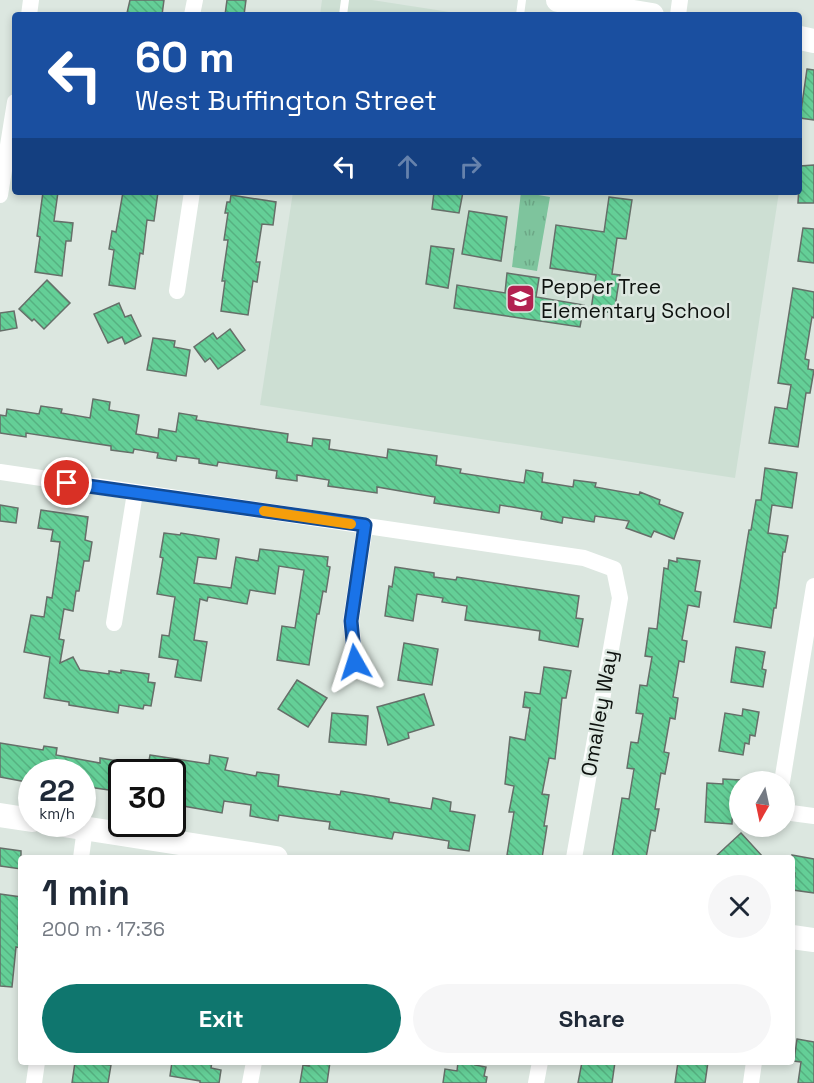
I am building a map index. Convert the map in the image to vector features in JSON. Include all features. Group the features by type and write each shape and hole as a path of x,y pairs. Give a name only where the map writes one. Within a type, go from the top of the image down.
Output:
{"main road":[{"path":"558,0 608,11"},
{"path":"0,815 18,818"},
{"path":"96,830 257,855"},
{"path":"795,937 814,940"}],"street":[{"path":"0,195 12,121"},
{"path":"177,291 192,195"},
{"path":"0,472 365,525 351,621 355,662"},
{"path":"114,624 135,493"},
{"name":"Omalley Way","path":"365,525 584,558 614,569 620,598 575,855"},
{"path":"784,771 811,625 814,586"},
{"path":"795,813 814,816"},
{"path":"81,855 84,837"},
{"path":"34,1083 37,1065"},
{"path":"250,1083 253,1065"},
{"path":"536,1083 539,1065"},
{"path":"751,1083 754,1065"}],"shaded area":[{"path":"322,0 372,0 450,12 320,12"},
{"name":"Pepper Tree Elementary School","path":"293,195 779,195 735,478 260,405"}],"green space":[{"path":"521,195 550,197 537,271 512,267"}],"building":[{"path":"130,0 164,0 162,12 127,12"},
{"path":"227,0 246,0 244,12 225,12"},
{"path":"807,69 814,70 814,120 802,118"},
{"path":"814,165 814,203 798,203 798,195 802,195 802,166"},
{"path":"43,195 58,195 54,221 73,223 71,241 66,241 62,276 35,272 40,237 37,236"},
{"path":"122,195 158,195 154,221 147,220 143,254 140,253 135,289 109,285 114,250 109,249 112,231 116,232"},
{"path":"231,195 276,202 273,225 262,224 256,262 260,262 257,282 253,281 248,315 221,311 225,281 222,281 228,240 224,240 228,213 225,213"},
{"path":"434,195 462,195 459,213 432,209"},
{"path":"609,197 632,200 626,239 617,238 612,274 620,275 614,313 591,310 596,275 550,268 556,225 604,232"},
{"path":"469,211 507,217 501,261 462,254"},
{"path":"803,228 814,229 814,263 798,261"},
{"path":"431,246 454,249 448,288 426,284"},
{"path":"507,273 539,278 536,297 584,305 580,327 454,308 457,285 505,293"},
{"path":"47,280 70,303 44,329 19,309"},
{"path":"793,288 814,292 814,318 812,317 805,359 809,360 808,369 814,370 810,393 806,393 798,447 769,443 775,407 787,409 791,385 778,383"},
{"path":"119,303 125,317 131,315 141,336 125,344 122,337 108,343 94,314"},
{"path":"14,311 17,328 0,331 0,313"},
{"path":"230,329 245,350 218,369 210,358 205,362 194,347 213,333 217,339"},
{"path":"153,338 175,341 174,347 190,350 186,376 147,370"},
{"path":"93,399 110,402 109,410 139,415 136,434 158,438 159,429 176,432 179,413 197,416 196,420 288,434 287,442 312,446 313,438 330,440 329,449 387,458 388,449 437,456 436,465 461,469 460,473 524,483 526,470 543,473 542,482 573,487 574,480 596,483 595,487 639,495 640,492 660,500 659,504 683,513 674,539 654,531 651,537 626,528 629,521 595,516 594,522 563,517 562,523 541,519 542,512 500,505 499,513 434,503 435,497 377,487 377,493 328,486 329,480 297,475 297,481 276,478 277,471 218,462 217,466 199,463 199,459 177,456 176,461 157,458 158,453 134,449 133,453 111,450 111,446 26,433 26,437 0,433 0,415 6,416 7,409 39,414 41,406 62,409 61,413 90,418"},
{"path":"765,468 797,473 792,508 772,505 768,533 788,536 785,552 783,552 776,608 774,608 771,628 734,622 749,530 751,530 756,500 761,500"},
{"path":"0,505 18,508 16,523 0,521"},
{"path":"41,510 88,517 85,540 92,542 89,561 84,561 73,611 64,609 59,639 64,640 60,663 73,657 80,670 109,674 109,671 121,673 121,670 149,674 148,682 155,683 151,706 144,705 143,709 119,705 118,713 69,705 69,702 44,698 50,657 24,652 31,615 44,617 47,597 52,598 60,542 51,541 53,530 38,528"},
{"path":"164,533 180,535 181,533 219,539 216,559 198,557 194,583 231,588 236,557 258,561 260,549 328,557 327,566 330,567 326,592 323,591 319,614 317,614 309,665 277,660 282,626 295,628 304,570 279,566 275,594 250,590 247,604 208,597 207,601 200,599 194,640 207,642 201,681 175,677 178,660 159,657 162,635 169,636 175,597 157,594 163,558 160,557"},
{"path":"677,558 700,561 695,591 701,592 699,607 688,605 682,640 687,641 684,662 679,661 673,697 678,698 675,719 670,718 664,752 669,753 665,774 661,773 655,809 659,809 655,831 651,830 647,855 612,855 622,798 629,799 634,769 627,768 631,742 638,743 643,714 636,713 640,685 647,686 652,657 645,656 649,628 657,629 664,568 668,569 669,560 677,562"},
{"path":"395,567 434,573 434,577 456,580 457,577 579,596 576,618 583,619 578,647 539,640 540,631 465,620 467,606 442,602 443,598 417,594 413,621 385,616 389,586 392,587"},
{"path":"404,643 438,649 432,685 398,680"},
{"path":"736,647 765,652 762,669 766,670 763,687 731,682"},
{"path":"544,667 571,671 566,698 562,698 555,759 549,758 542,794 549,795 542,855 507,855 514,812 509,812 514,786 505,784 510,737 525,740 530,708 523,707 525,692 540,694"},
{"path":"297,680 327,698 308,727 278,709"},
{"path":"424,694 434,725 408,733 409,738 388,745 377,707"},
{"path":"743,709 759,712 755,736 750,735 749,744 745,743 743,755 719,751 725,713 742,716"},
{"path":"332,713 368,716 366,745 329,742"},
{"path":"0,743 43,750 44,746 57,748 56,755 78,759 18,759 18,780 0,777"},
{"path":"150,755 176,759 149,759"},
{"path":"210,755 228,758 225,770 256,776 257,772 279,775 278,786 340,795 341,791 431,809 433,798 451,802 450,811 475,815 469,851 448,848 449,841 413,835 394,832 392,839 329,829 330,822 279,815 278,821 250,816 251,805 224,801 222,813 186,807 186,760 209,764"},
{"path":"100,758 108,759 108,790 96,788 96,762 100,763"},
{"path":"723,779 729,779 729,824 705,822 707,783 723,784"},
{"path":"737,837 745,837 761,855 717,855"},
{"path":"0,848 21,851 21,855 18,855 18,869 0,866"},
{"path":"795,856 814,859 814,893 795,890"},
{"path":"0,894 18,897 18,947 16,947 12,987 0,986"},
{"path":"797,1039 814,1042 814,1083 798,1083 801,1062 795,1061"},
{"path":"75,1065 111,1065 108,1083 72,1083"},
{"path":"172,1065 212,1065 211,1068 221,1070 219,1083 200,1083 200,1081 170,1076"},
{"path":"303,1065 330,1065 327,1083 300,1083"},
{"path":"458,1065 486,1067 484,1076 487,1077 486,1083 443,1083 445,1069 457,1071"},
{"path":"581,1065 615,1065 612,1083 578,1083"},
{"path":"678,1065 708,1065 705,1083 675,1083"}],"slow traffic":[{"path":"264,511 351,524"}],"place":[{"name":"Pepper Tree Elementary School","path":"520,298"}],"route":[{"path":"67,483 365,525 351,621 355,662"}]}
